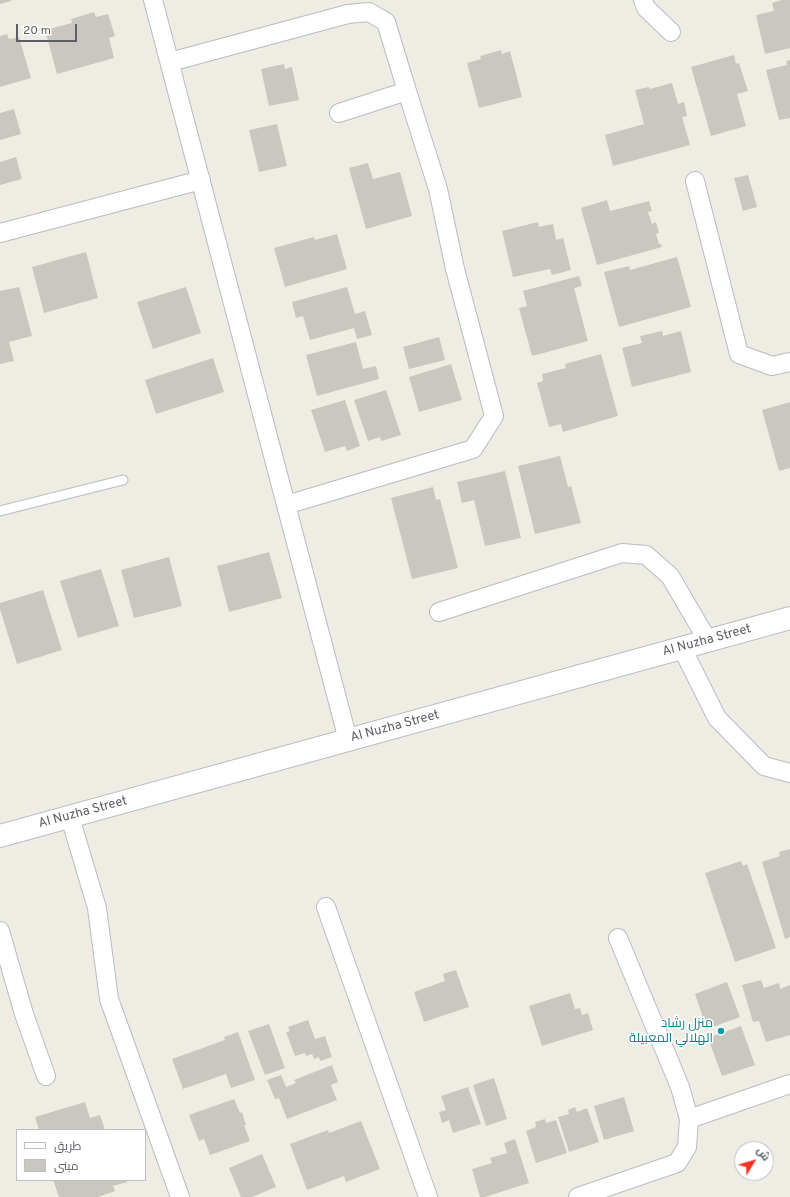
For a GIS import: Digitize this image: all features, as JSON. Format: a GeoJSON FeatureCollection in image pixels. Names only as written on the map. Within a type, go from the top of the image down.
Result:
{"type":"FeatureCollection","features":[{"type":"Feature","properties":{"kind":"main road","name":"Al Nuzha Street"},"geometry":{"type":"LineString","coordinates":[[0,836],[790,618]]}},
{"type":"Feature","properties":{"kind":"street"},"geometry":{"type":"LineString","coordinates":[[153,0],[348,740]]}},
{"type":"Feature","properties":{"kind":"street"},"geometry":{"type":"LineString","coordinates":[[643,0],[646,8],[671,32]]}},
{"type":"Feature","properties":{"kind":"street"},"geometry":{"type":"LineString","coordinates":[[170,62],[348,14],[369,12],[386,22],[438,189],[454,269],[494,416],[473,450],[286,505]]}},
{"type":"Feature","properties":{"kind":"street"},"geometry":{"type":"LineString","coordinates":[[339,113],[407,91]]}},
{"type":"Feature","properties":{"kind":"street"},"geometry":{"type":"LineString","coordinates":[[0,233],[201,180]]}},
{"type":"Feature","properties":{"kind":"street"},"geometry":{"type":"LineString","coordinates":[[695,181],[739,354],[772,366],[790,362]]}},
{"type":"Feature","properties":{"kind":"street"},"geometry":{"type":"LineString","coordinates":[[439,612],[622,553],[646,555],[670,576],[708,641]]}},
{"type":"Feature","properties":{"kind":"street"},"geometry":{"type":"LineString","coordinates":[[682,648],[717,718],[764,766],[790,773]]}},
{"type":"Feature","properties":{"kind":"street"},"geometry":{"type":"LineString","coordinates":[[70,817],[97,908],[109,999],[180,1197]]}},
{"type":"Feature","properties":{"kind":"street"},"geometry":{"type":"LineString","coordinates":[[326,907],[428,1197]]}},
{"type":"Feature","properties":{"kind":"street"},"geometry":{"type":"LineString","coordinates":[[0,931],[24,1014],[46,1076]]}},
{"type":"Feature","properties":{"kind":"street"},"geometry":{"type":"LineString","coordinates":[[578,1197],[677,1162],[687,1147],[689,1119],[680,1087],[618,938]]}},
{"type":"Feature","properties":{"kind":"street"},"geometry":{"type":"LineString","coordinates":[[689,1119],[790,1084]]}},
{"type":"Feature","properties":{"kind":"lane"},"geometry":{"type":"LineString","coordinates":[[0,511],[123,480]]}},
{"type":"Feature","properties":{"kind":"building"},"geometry":{"type":"Polygon","coordinates":[[[0,0],[11,0],[11,1],[0,4],[0,0]]]}},
{"type":"Feature","properties":{"kind":"building"},"geometry":{"type":"Polygon","coordinates":[[[782,0],[790,0],[790,48],[765,54],[756,15],[774,11],[772,3],[782,0]]]}},
{"type":"Feature","properties":{"kind":"building"},"geometry":{"type":"Polygon","coordinates":[[[94,12],[96,17],[108,14],[115,36],[109,38],[114,58],[57,74],[45,30],[72,23],[71,19],[94,12]]]}},
{"type":"Feature","properties":{"kind":"building"},"geometry":{"type":"Polygon","coordinates":[[[7,34],[9,39],[19,37],[31,78],[0,87],[0,36],[7,34]]]}},
{"type":"Feature","properties":{"kind":"building"},"geometry":{"type":"Polygon","coordinates":[[[501,50],[502,54],[510,51],[522,97],[479,108],[467,63],[481,59],[480,56],[501,50]]]}},
{"type":"Feature","properties":{"kind":"building"},"geometry":{"type":"Polygon","coordinates":[[[734,55],[736,64],[739,63],[748,91],[737,94],[746,126],[711,136],[691,67],[734,55]]]}},
{"type":"Feature","properties":{"kind":"building"},"geometry":{"type":"Polygon","coordinates":[[[790,60],[790,118],[779,120],[766,70],[787,65],[786,61],[790,60]]]}},
{"type":"Feature","properties":{"kind":"building"},"geometry":{"type":"Polygon","coordinates":[[[284,64],[285,69],[292,67],[299,100],[269,106],[261,69],[284,64]]]}},
{"type":"Feature","properties":{"kind":"building"},"geometry":{"type":"Polygon","coordinates":[[[672,83],[678,104],[684,102],[687,116],[682,117],[690,145],[613,166],[605,135],[644,124],[635,90],[649,87],[650,89],[672,83]]]}},
{"type":"Feature","properties":{"kind":"building"},"geometry":{"type":"Polygon","coordinates":[[[14,109],[21,134],[0,140],[0,113],[14,109]]]}},
{"type":"Feature","properties":{"kind":"building"},"geometry":{"type":"Polygon","coordinates":[[[277,124],[287,166],[259,172],[249,130],[277,124]]]}},
{"type":"Feature","properties":{"kind":"building"},"geometry":{"type":"Polygon","coordinates":[[[16,157],[22,179],[0,185],[0,162],[16,157]]]}},
{"type":"Feature","properties":{"kind":"building"},"geometry":{"type":"Polygon","coordinates":[[[368,163],[373,179],[400,172],[412,216],[366,229],[349,168],[368,163]]]}},
{"type":"Feature","properties":{"kind":"building"},"geometry":{"type":"Polygon","coordinates":[[[748,175],[757,207],[743,211],[734,178],[748,175]]]}},
{"type":"Feature","properties":{"kind":"building"},"geometry":{"type":"Polygon","coordinates":[[[607,200],[610,211],[649,201],[652,211],[648,212],[652,224],[656,222],[659,233],[656,234],[659,244],[661,244],[662,247],[597,265],[581,208],[607,200]]]}},
{"type":"Feature","properties":{"kind":"building"},"geometry":{"type":"Polygon","coordinates":[[[538,222],[539,227],[553,224],[556,240],[563,238],[571,270],[552,275],[550,269],[513,277],[502,231],[538,222]]]}},
{"type":"Feature","properties":{"kind":"building"},"geometry":{"type":"Polygon","coordinates":[[[337,234],[347,269],[285,287],[274,248],[314,237],[315,240],[337,234]]]}},
{"type":"Feature","properties":{"kind":"building"},"geometry":{"type":"Polygon","coordinates":[[[86,252],[98,298],[44,313],[32,267],[86,252]]]}},
{"type":"Feature","properties":{"kind":"building"},"geometry":{"type":"Polygon","coordinates":[[[677,257],[691,307],[619,327],[604,272],[629,266],[630,270],[677,257]]]}},
{"type":"Feature","properties":{"kind":"building"},"geometry":{"type":"Polygon","coordinates":[[[579,276],[582,286],[574,288],[588,341],[532,356],[519,308],[527,306],[523,291],[579,276]]]}},
{"type":"Feature","properties":{"kind":"building"},"geometry":{"type":"Polygon","coordinates":[[[19,287],[32,336],[9,342],[14,361],[0,364],[0,291],[19,287]]]}},
{"type":"Feature","properties":{"kind":"building"},"geometry":{"type":"Polygon","coordinates":[[[186,287],[201,333],[153,349],[137,302],[186,287]]]}},
{"type":"Feature","properties":{"kind":"building"},"geometry":{"type":"Polygon","coordinates":[[[347,287],[355,314],[365,311],[372,335],[357,339],[354,328],[310,340],[303,316],[296,318],[292,302],[347,287]]]}},
{"type":"Feature","properties":{"kind":"building"},"geometry":{"type":"Polygon","coordinates":[[[662,331],[663,336],[681,331],[691,372],[632,387],[622,348],[642,343],[640,336],[662,331]]]}},
{"type":"Feature","properties":{"kind":"building"},"geometry":{"type":"Polygon","coordinates":[[[439,337],[445,360],[409,369],[403,347],[439,337]]]}},
{"type":"Feature","properties":{"kind":"building"},"geometry":{"type":"Polygon","coordinates":[[[356,342],[363,369],[376,366],[379,379],[317,396],[306,355],[356,342]]]}},
{"type":"Feature","properties":{"kind":"building"},"geometry":{"type":"Polygon","coordinates":[[[601,354],[618,416],[563,432],[561,424],[549,427],[537,383],[543,381],[542,374],[566,368],[565,364],[601,354]]]}},
{"type":"Feature","properties":{"kind":"building"},"geometry":{"type":"Polygon","coordinates":[[[213,358],[224,392],[156,414],[145,380],[213,358]]]}},
{"type":"Feature","properties":{"kind":"building"},"geometry":{"type":"Polygon","coordinates":[[[451,364],[462,400],[419,412],[409,377],[451,364]]]}},
{"type":"Feature","properties":{"kind":"building"},"geometry":{"type":"Polygon","coordinates":[[[386,390],[401,435],[381,441],[380,437],[368,441],[354,400],[386,390]]]}},
{"type":"Feature","properties":{"kind":"building"},"geometry":{"type":"Polygon","coordinates":[[[345,400],[360,446],[347,451],[345,446],[325,452],[311,410],[345,400]]]}},
{"type":"Feature","properties":{"kind":"building"},"geometry":{"type":"Polygon","coordinates":[[[790,402],[790,468],[779,471],[762,410],[790,402]]]}},
{"type":"Feature","properties":{"kind":"building"},"geometry":{"type":"Polygon","coordinates":[[[560,456],[568,487],[571,486],[581,523],[535,534],[518,466],[560,456]]]}},
{"type":"Feature","properties":{"kind":"building"},"geometry":{"type":"Polygon","coordinates":[[[505,471],[521,538],[485,546],[474,500],[462,503],[457,482],[505,471]]]}},
{"type":"Feature","properties":{"kind":"building"},"geometry":{"type":"Polygon","coordinates":[[[433,487],[436,500],[440,499],[458,568],[412,579],[391,498],[433,487]]]}},
{"type":"Feature","properties":{"kind":"building"},"geometry":{"type":"Polygon","coordinates":[[[269,552],[282,598],[229,612],[217,566],[269,552]]]}},
{"type":"Feature","properties":{"kind":"building"},"geometry":{"type":"Polygon","coordinates":[[[169,557],[182,606],[134,618],[121,570],[169,557]]]}},
{"type":"Feature","properties":{"kind":"building"},"geometry":{"type":"Polygon","coordinates":[[[101,569],[119,626],[78,638],[60,581],[101,569]]]}},
{"type":"Feature","properties":{"kind":"building"},"geometry":{"type":"Polygon","coordinates":[[[43,590],[62,650],[17,664],[0,609],[0,603],[43,590]]]}},
{"type":"Feature","properties":{"kind":"building"},"geometry":{"type":"Polygon","coordinates":[[[790,849],[790,937],[785,939],[762,862],[780,856],[779,852],[790,849]]]}},
{"type":"Feature","properties":{"kind":"building"},"geometry":{"type":"Polygon","coordinates":[[[741,861],[743,866],[747,864],[776,948],[735,962],[705,873],[741,861]]]}},
{"type":"Feature","properties":{"kind":"building"},"geometry":{"type":"Polygon","coordinates":[[[456,970],[469,1007],[424,1022],[414,992],[445,981],[443,974],[456,970]]]}},
{"type":"Feature","properties":{"kind":"building"},"geometry":{"type":"Polygon","coordinates":[[[761,980],[764,988],[779,983],[780,989],[790,985],[790,1035],[766,1042],[759,1021],[753,1022],[742,985],[761,980]]]}},
{"type":"Feature","properties":{"kind":"building"},"geometry":{"type":"Polygon","coordinates":[[[727,982],[740,1017],[707,1029],[695,994],[727,982]]]}},
{"type":"Feature","properties":{"kind":"building"},"geometry":{"type":"Polygon","coordinates":[[[570,993],[575,1009],[580,1008],[582,1015],[588,1013],[593,1030],[542,1046],[529,1006],[570,993]]]}},
{"type":"Feature","properties":{"kind":"building"},"geometry":{"type":"Polygon","coordinates":[[[308,1020],[315,1039],[325,1036],[332,1057],[320,1061],[319,1057],[314,1059],[312,1054],[306,1056],[305,1053],[295,1056],[286,1032],[290,1031],[288,1027],[308,1020]]]}},
{"type":"Feature","properties":{"kind":"building"},"geometry":{"type":"Polygon","coordinates":[[[269,1024],[285,1068],[265,1075],[248,1031],[269,1024]]]}},
{"type":"Feature","properties":{"kind":"building"},"geometry":{"type":"Polygon","coordinates":[[[741,1026],[755,1065],[722,1076],[708,1038],[741,1026]]]}},
{"type":"Feature","properties":{"kind":"building"},"geometry":{"type":"Polygon","coordinates":[[[238,1032],[255,1080],[231,1088],[226,1074],[183,1089],[172,1059],[225,1040],[224,1037],[238,1032]]]}},
{"type":"Feature","properties":{"kind":"building"},"geometry":{"type":"Polygon","coordinates":[[[332,1065],[338,1082],[331,1085],[337,1100],[287,1119],[279,1098],[275,1099],[267,1080],[281,1075],[286,1087],[296,1083],[294,1080],[332,1065]]]}},
{"type":"Feature","properties":{"kind":"building"},"geometry":{"type":"Polygon","coordinates":[[[494,1078],[507,1119],[486,1126],[473,1085],[494,1078]]]}},
{"type":"Feature","properties":{"kind":"building"},"geometry":{"type":"Polygon","coordinates":[[[468,1087],[481,1124],[453,1133],[449,1120],[442,1123],[439,1112],[446,1110],[441,1096],[468,1087]]]}},
{"type":"Feature","properties":{"kind":"building"},"geometry":{"type":"Polygon","coordinates":[[[624,1097],[634,1131],[604,1140],[594,1106],[624,1097]]]}},
{"type":"Feature","properties":{"kind":"building"},"geometry":{"type":"Polygon","coordinates":[[[234,1099],[240,1113],[242,1112],[246,1125],[244,1125],[250,1141],[210,1155],[204,1139],[199,1141],[189,1115],[234,1099]]]}},
{"type":"Feature","properties":{"kind":"building"},"geometry":{"type":"Polygon","coordinates":[[[85,1102],[90,1118],[100,1115],[105,1129],[39,1129],[35,1117],[85,1102]]]}},
{"type":"Feature","properties":{"kind":"building"},"geometry":{"type":"Polygon","coordinates":[[[575,1107],[577,1112],[587,1108],[599,1142],[569,1152],[558,1117],[569,1114],[568,1110],[575,1107]]]}},
{"type":"Feature","properties":{"kind":"building"},"geometry":{"type":"Polygon","coordinates":[[[545,1119],[546,1123],[556,1120],[567,1153],[536,1163],[526,1131],[536,1127],[535,1122],[545,1119]]]}},
{"type":"Feature","properties":{"kind":"building"},"geometry":{"type":"Polygon","coordinates":[[[361,1121],[380,1169],[346,1182],[344,1176],[307,1190],[290,1144],[328,1130],[329,1133],[361,1121]]]}},
{"type":"Feature","properties":{"kind":"building"},"geometry":{"type":"Polygon","coordinates":[[[515,1139],[529,1183],[485,1197],[480,1197],[472,1169],[492,1163],[490,1158],[507,1153],[504,1143],[515,1139]]]}},
{"type":"Feature","properties":{"kind":"building"},"geometry":{"type":"Polygon","coordinates":[[[262,1154],[276,1187],[252,1197],[241,1197],[229,1168],[262,1154]]]}},
{"type":"Feature","properties":{"kind":"building"},"geometry":{"type":"Polygon","coordinates":[[[53,1181],[127,1181],[113,1186],[115,1191],[98,1197],[59,1197],[53,1181]]]}},
{"type":"Feature","properties":{"kind":"place","name":"منزل رشاد الهلالي المعبيلة"},"geometry":{"type":"Point","coordinates":[721,1031]}}]}
